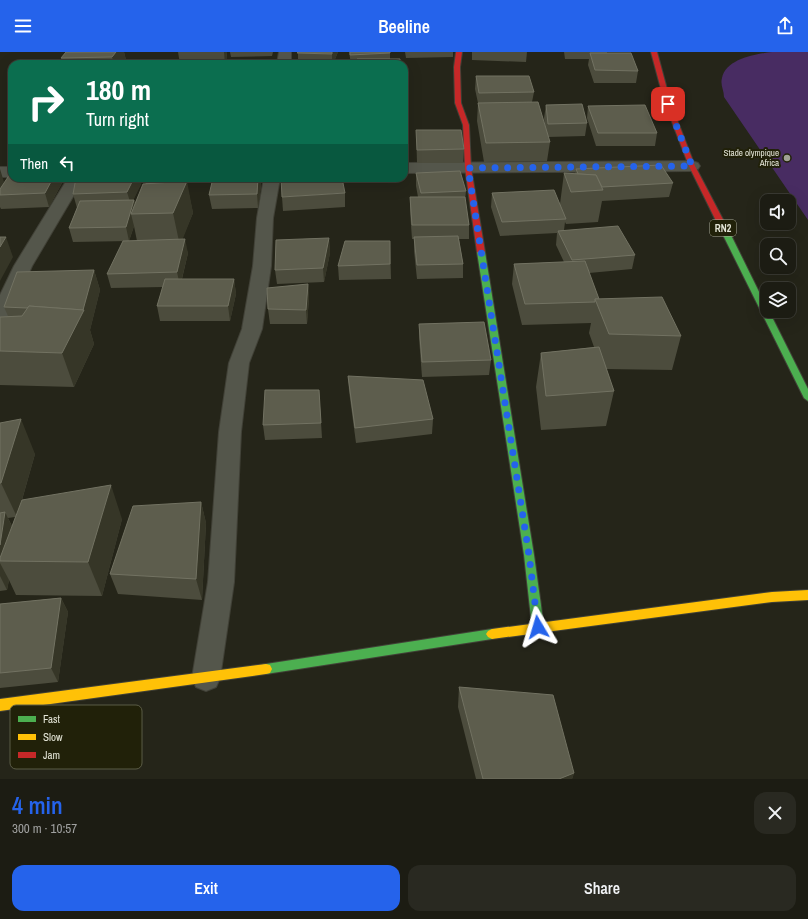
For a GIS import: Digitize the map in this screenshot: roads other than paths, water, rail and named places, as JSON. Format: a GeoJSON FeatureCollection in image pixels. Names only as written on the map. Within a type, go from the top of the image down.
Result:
{"type":"FeatureCollection","features":[{"type":"Feature","properties":{"kind":"street"},"geometry":{"type":"LineString","coordinates":[[459,52],[457,67],[458,103],[466,125],[468,168],[529,555],[538,627]]}},
{"type":"Feature","properties":{"kind":"street","name":"RN2"},"geometry":{"type":"LineString","coordinates":[[654,52],[668,104],[692,166],[808,398]]}},
{"type":"Feature","properties":{"kind":"street"},"geometry":{"type":"LineString","coordinates":[[408,168],[692,166]]}},
{"type":"Feature","properties":{"kind":"street"},"geometry":{"type":"LineString","coordinates":[[0,316],[23,266],[74,182]]}},
{"type":"Feature","properties":{"kind":"street"},"geometry":{"type":"LineString","coordinates":[[206,678],[221,582],[230,432],[239,363],[252,329],[262,266],[265,218],[271,182]]}},
{"type":"Feature","properties":{"kind":"street"},"geometry":{"type":"LineString","coordinates":[[0,705],[206,678],[538,627],[772,597],[808,595]]}},
{"type":"Feature","properties":{"kind":"place","name":"Stade olympique Africa"},"geometry":{"type":"Point","coordinates":[787,158]}}]}
